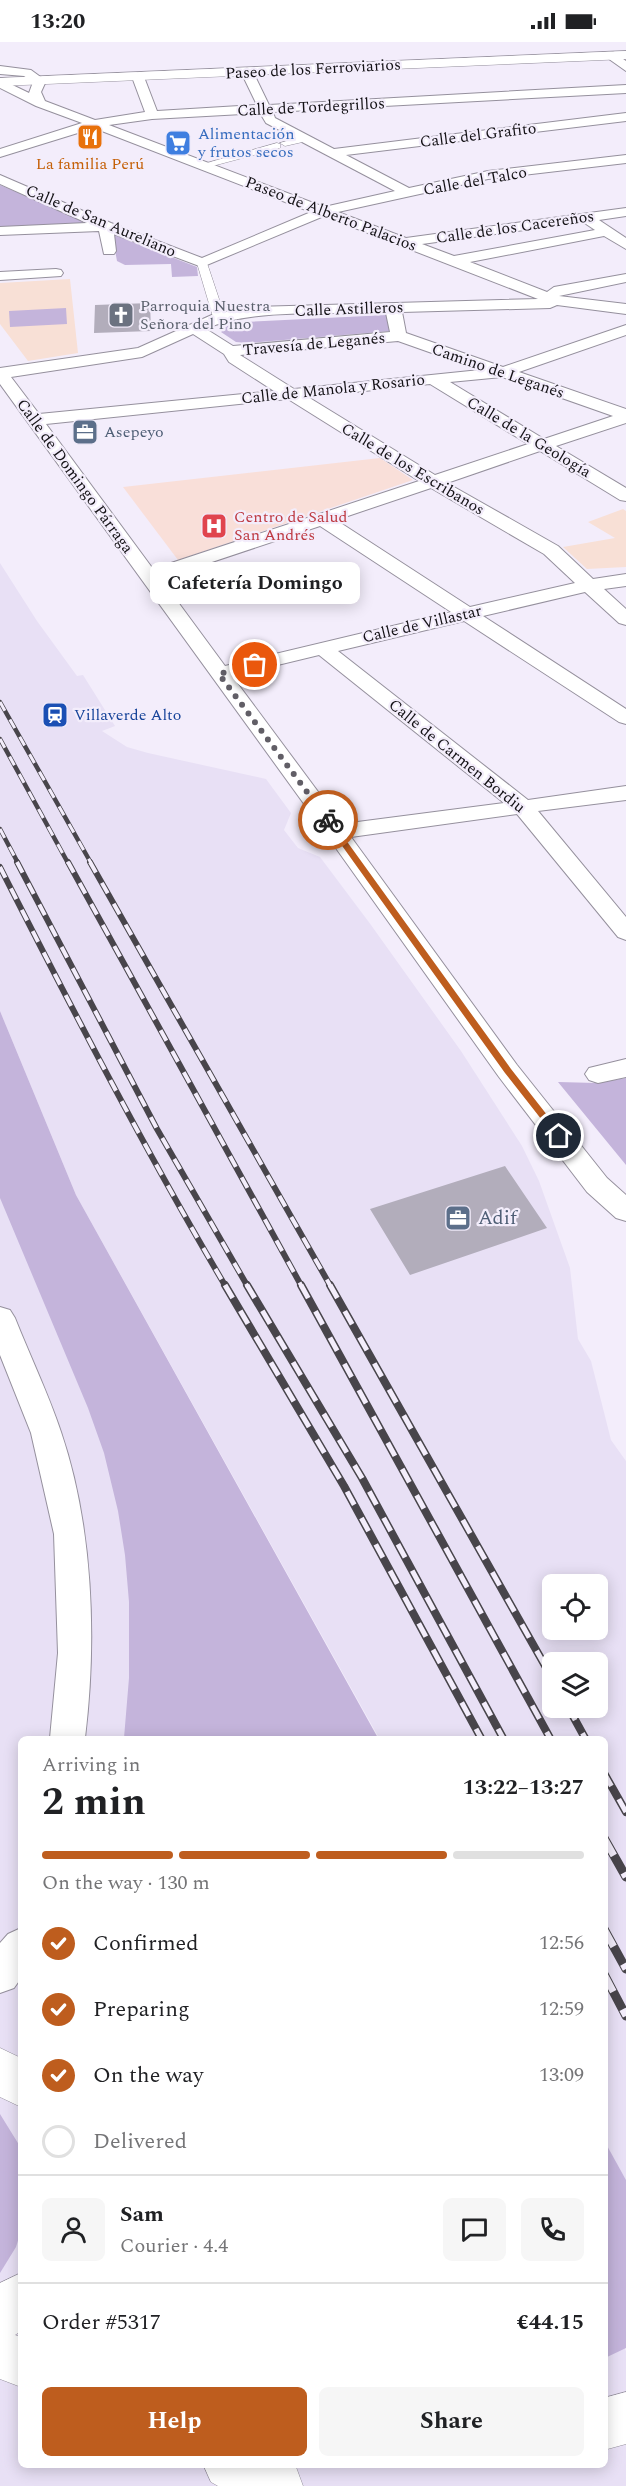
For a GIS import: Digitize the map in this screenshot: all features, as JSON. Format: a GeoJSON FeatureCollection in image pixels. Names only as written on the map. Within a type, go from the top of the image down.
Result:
{"type":"FeatureCollection","features":[{"type":"Feature","properties":{"kind":"main road","name":"Paseo de los Ferroviarios"},"geometry":{"type":"LineString","coordinates":[[0,83],[620,56]]}},
{"type":"Feature","properties":{"kind":"main road"},"geometry":{"type":"LineString","coordinates":[[0,2071],[18,2082]]}},
{"type":"Feature","properties":{"kind":"main road"},"geometry":{"type":"LineString","coordinates":[[0,2316],[18,2301]]}},
{"type":"Feature","properties":{"kind":"main road"},"geometry":{"type":"LineString","coordinates":[[0,2354],[18,2361]]}},
{"type":"Feature","properties":{"kind":"main road"},"geometry":{"type":"LineString","coordinates":[[238,2468],[277,2486]]}},
{"type":"Feature","properties":{"kind":"street"},"geometry":{"type":"LineString","coordinates":[[620,56],[626,67]]}},
{"type":"Feature","properties":{"kind":"street"},"geometry":{"type":"LineString","coordinates":[[4,71],[27,73],[40,81],[35,92],[40,103]]}},
{"type":"Feature","properties":{"kind":"street"},"geometry":{"type":"LineString","coordinates":[[247,72],[270,120],[408,193]]}},
{"type":"Feature","properties":{"kind":"street"},"geometry":{"type":"LineString","coordinates":[[138,77],[152,115]]}},
{"type":"Feature","properties":{"kind":"street","name":"Paseo de Alberto Palacios"},"geometry":{"type":"LineString","coordinates":[[0,83],[40,103],[542,295],[564,302],[626,309]]}},
{"type":"Feature","properties":{"kind":"street","name":"Calle de Tordegrillos"},"geometry":{"type":"LineString","coordinates":[[0,153],[96,123],[152,115],[626,89]]}},
{"type":"Feature","properties":{"kind":"street","name":"Calle del Grafito"},"geometry":{"type":"LineString","coordinates":[[330,153],[626,117]]}},
{"type":"Feature","properties":{"kind":"street"},"geometry":{"type":"LineString","coordinates":[[205,165],[304,139]]}},
{"type":"Feature","properties":{"kind":"street","name":"Calle del Talco"},"geometry":{"type":"LineString","coordinates":[[202,263],[325,211],[488,175],[626,159]]}},
{"type":"Feature","properties":{"kind":"street","name":"Calle de San Aureliano"},"geometry":{"type":"LineString","coordinates":[[0,179],[106,226],[202,263]]}},
{"type":"Feature","properties":{"kind":"street","name":"Calle de los Cacereños"},"geometry":{"type":"LineString","coordinates":[[405,242],[626,212]]}},
{"type":"Feature","properties":{"kind":"street"},"geometry":{"type":"LineString","coordinates":[[586,217],[626,245]]}},
{"type":"Feature","properties":{"kind":"street"},"geometry":{"type":"LineString","coordinates":[[0,231],[106,226],[109,251]]}},
{"type":"Feature","properties":{"kind":"street"},"geometry":{"type":"LineString","coordinates":[[453,261],[608,232]]}},
{"type":"Feature","properties":{"kind":"street"},"geometry":{"type":"LineString","coordinates":[[202,263],[219,317]]}},
{"type":"Feature","properties":{"kind":"street"},"geometry":{"type":"LineString","coordinates":[[0,276],[56,273]]}},
{"type":"Feature","properties":{"kind":"street"},"geometry":{"type":"LineString","coordinates":[[542,295],[626,278]]}},
{"type":"Feature","properties":{"kind":"street","name":"Calle Astilleros"},"geometry":{"type":"LineString","coordinates":[[0,373],[142,352],[219,317],[253,312],[564,302]]}},
{"type":"Feature","properties":{"kind":"street"},"geometry":{"type":"LineString","coordinates":[[393,307],[399,336]]}},
{"type":"Feature","properties":{"kind":"street","name":"Calle de los Escribanos"},"geometry":{"type":"LineString","coordinates":[[194,328],[230,351],[235,360],[287,393],[433,482],[551,550],[626,619]]}},
{"type":"Feature","properties":{"kind":"street","name":"Calle de Manola y Rosario"},"geometry":{"type":"LineString","coordinates":[[34,420],[504,372],[626,330]]}},
{"type":"Feature","properties":{"kind":"street","name":"Travesía de Leganés"},"geometry":{"type":"LineString","coordinates":[[230,351],[399,336]]}},
{"type":"Feature","properties":{"kind":"street","name":"Camino de Leganés"},"geometry":{"type":"LineString","coordinates":[[399,336],[626,416]]}},
{"type":"Feature","properties":{"kind":"street","name":"Calle de Domingo Párraga"},"geometry":{"type":"LineString","coordinates":[[0,373],[508,1071],[597,1185],[626,1211]]}},
{"type":"Feature","properties":{"kind":"street","name":"Calle de la Geología"},"geometry":{"type":"LineString","coordinates":[[433,379],[626,496]]}},
{"type":"Feature","properties":{"kind":"street"},"geometry":{"type":"LineString","coordinates":[[149,577],[626,416]]}},
{"type":"Feature","properties":{"kind":"street"},"geometry":{"type":"LineString","coordinates":[[322,519],[626,718]]}},
{"type":"Feature","properties":{"kind":"street","name":"Calle de Villastar"},"geometry":{"type":"LineString","coordinates":[[219,674],[589,585],[626,580]]}},
{"type":"Feature","properties":{"kind":"street","name":"Calle de Carmen Bordiu"},"geometry":{"type":"LineString","coordinates":[[322,648],[522,806],[626,932]]}},
{"type":"Feature","properties":{"kind":"street"},"geometry":{"type":"LineString","coordinates":[[336,832],[626,793]]}},
{"type":"Feature","properties":{"kind":"street"},"geometry":{"type":"LineString","coordinates":[[598,1074],[626,1068]]}},
{"type":"Feature","properties":{"kind":"street"},"geometry":{"type":"LineString","coordinates":[[0,1318],[46,1433],[70,1534],[75,1653],[68,1736]]}},
{"type":"Feature","properties":{"kind":"street"},"geometry":{"type":"LineString","coordinates":[[0,1974],[18,1951]]}},
{"type":"Feature","properties":{"kind":"shaded area"},"geometry":{"type":"Polygon","coordinates":[[[0,185],[92,224],[0,229],[0,185]]]}},
{"type":"Feature","properties":{"kind":"shaded area"},"geometry":{"type":"Polygon","coordinates":[[[112,234],[197,267],[198,276],[172,277],[171,264],[125,265],[117,261],[112,234]]]}},
{"type":"Feature","properties":{"kind":"shaded area"},"geometry":{"type":"Polygon","coordinates":[[[70,279],[78,353],[28,361],[0,324],[0,283],[70,279]]]}},
{"type":"Feature","properties":{"kind":"shaded area"},"geometry":{"type":"Polygon","coordinates":[[[66,308],[67,324],[10,327],[9,311],[66,308]]]}},
{"type":"Feature","properties":{"kind":"shaded area"},"geometry":{"type":"Polygon","coordinates":[[[387,315],[391,331],[248,343],[236,342],[221,332],[228,325],[245,322],[387,315]]]}},
{"type":"Feature","properties":{"kind":"shaded area","name":"Centro de Salud San Andrés"},"geometry":{"type":"Polygon","coordinates":[[[380,458],[413,480],[178,560],[123,487],[380,458]]]}},
{"type":"Feature","properties":{"kind":"shaded area"},"geometry":{"type":"Polygon","coordinates":[[[623,509],[626,511],[626,567],[587,569],[563,547],[615,538],[588,522],[623,509]]]}},
{"type":"Feature","properties":{"kind":"shaded area"},"geometry":{"type":"Polygon","coordinates":[[[0,563],[37,621],[77,676],[83,675],[115,726],[102,731],[127,747],[266,779],[291,813],[284,830],[298,848],[320,857],[371,925],[461,1051],[522,1146],[539,1181],[570,1268],[578,1339],[591,1361],[611,1440],[626,1461],[626,2180],[608,2148],[608,1736],[378,1736],[76,1195],[0,1011],[0,563]]]}},
{"type":"Feature","properties":{"kind":"shaded area"},"geometry":{"type":"Polygon","coordinates":[[[0,1011],[76,1195],[377,1736],[124,1736],[129,1678],[129,1602],[118,1511],[104,1453],[88,1408],[0,1198],[0,1011]]]}},
{"type":"Feature","properties":{"kind":"shaded area"},"geometry":{"type":"Polygon","coordinates":[[[626,1078],[626,1165],[558,1082],[596,1083],[626,1078]]]}},
{"type":"Feature","properties":{"kind":"shaded area"},"geometry":{"type":"Polygon","coordinates":[[[0,1127],[297,1736],[18,1736],[18,2468],[608,2468],[608,2317],[626,2351],[626,2486],[0,2486],[0,1127]]]}},
{"type":"Feature","properties":{"kind":"shaded area"},"geometry":{"type":"Polygon","coordinates":[[[0,2114],[18,2143],[18,2241],[0,2273],[0,2114]]]}},
{"type":"Feature","properties":{"kind":"shaded area"},"geometry":{"type":"Polygon","coordinates":[[[608,2147],[626,2180],[626,2348],[608,2357],[608,2147]]]}},
{"type":"Feature","properties":{"kind":"building","name":"Parroquia Nuestra Señora del Pino"},"geometry":{"type":"Polygon","coordinates":[[[150,303],[151,331],[94,333],[95,305],[150,303]]]}},
{"type":"Feature","properties":{"kind":"building","name":"Adif"},"geometry":{"type":"Polygon","coordinates":[[[505,1166],[547,1228],[410,1275],[370,1209],[505,1166]]]}},
{"type":"Feature","properties":{"kind":"railway"},"geometry":{"type":"LineString","coordinates":[[0,702],[91,863]]}},
{"type":"Feature","properties":{"kind":"railway"},"geometry":{"type":"LineString","coordinates":[[0,739],[68,863]]}},
{"type":"Feature","properties":{"kind":"railway"},"geometry":{"type":"LineString","coordinates":[[0,829],[18,863]]}},
{"type":"Feature","properties":{"kind":"railway"},"geometry":{"type":"LineString","coordinates":[[17,862],[157,1129],[248,1287]]}},
{"type":"Feature","properties":{"kind":"railway"},"geometry":{"type":"LineString","coordinates":[[68,862],[302,1287]]}},
{"type":"Feature","properties":{"kind":"railway"},"geometry":{"type":"LineString","coordinates":[[90,862],[331,1287]]}},
{"type":"Feature","properties":{"kind":"railway"},"geometry":{"type":"LineString","coordinates":[[0,867],[110,1079],[226,1287]]}},
{"type":"Feature","properties":{"kind":"railway"},"geometry":{"type":"LineString","coordinates":[[225,1285],[344,1486],[480,1736]]}},
{"type":"Feature","properties":{"kind":"railway"},"geometry":{"type":"LineString","coordinates":[[247,1285],[362,1478],[502,1736]]}},
{"type":"Feature","properties":{"kind":"railway"},"geometry":{"type":"LineString","coordinates":[[301,1285],[549,1736]]}},
{"type":"Feature","properties":{"kind":"railway"},"geometry":{"type":"LineString","coordinates":[[330,1285],[542,1660]]}},
{"type":"Feature","properties":{"kind":"railway"},"geometry":{"type":"LineString","coordinates":[[574,1718],[584,1736]]}},
{"type":"Feature","properties":{"kind":"railway"},"geometry":{"type":"LineString","coordinates":[[608,1780],[626,1812]]}},
{"type":"Feature","properties":{"kind":"railway"},"geometry":{"type":"LineString","coordinates":[[608,1845],[626,1877]]}},
{"type":"Feature","properties":{"kind":"railway"},"geometry":{"type":"LineString","coordinates":[[608,1936],[626,1969]]}},
{"type":"Feature","properties":{"kind":"railway"},"geometry":{"type":"LineString","coordinates":[[608,1982],[626,2016]]}},
{"type":"Feature","properties":{"kind":"way so far"},"geometry":{"type":"LineString","coordinates":[[255,665],[219,674],[328,820]]}},
{"type":"Feature","properties":{"kind":"place","name":"La familia Perú"},"geometry":{"type":"Point","coordinates":[90,137]}},
{"type":"Feature","properties":{"kind":"place","name":"Alimentación y frutos secos"},"geometry":{"type":"Point","coordinates":[178,143]}},
{"type":"Feature","properties":{"kind":"place","name":"Parroquia Nuestra Señora del Pino"},"geometry":{"type":"Point","coordinates":[121,315]}},
{"type":"Feature","properties":{"kind":"place","name":"Asepeyo"},"geometry":{"type":"Point","coordinates":[85,432]}},
{"type":"Feature","properties":{"kind":"place","name":"Centro de Salud San Andrés"},"geometry":{"type":"Point","coordinates":[214,526]}},
{"type":"Feature","properties":{"kind":"place","name":"Cafetería Domingo"},"geometry":{"type":"Point","coordinates":[255,665]}},
{"type":"Feature","properties":{"kind":"place","name":"Villaverde Alto"},"geometry":{"type":"Point","coordinates":[55,715]}},
{"type":"Feature","properties":{"kind":"place","name":"Adif"},"geometry":{"type":"Point","coordinates":[458,1218]}},
{"type":"Feature","properties":{"kind":"route"},"geometry":{"type":"LineString","coordinates":[[328,820],[508,1071],[559,1136]]}}]}
